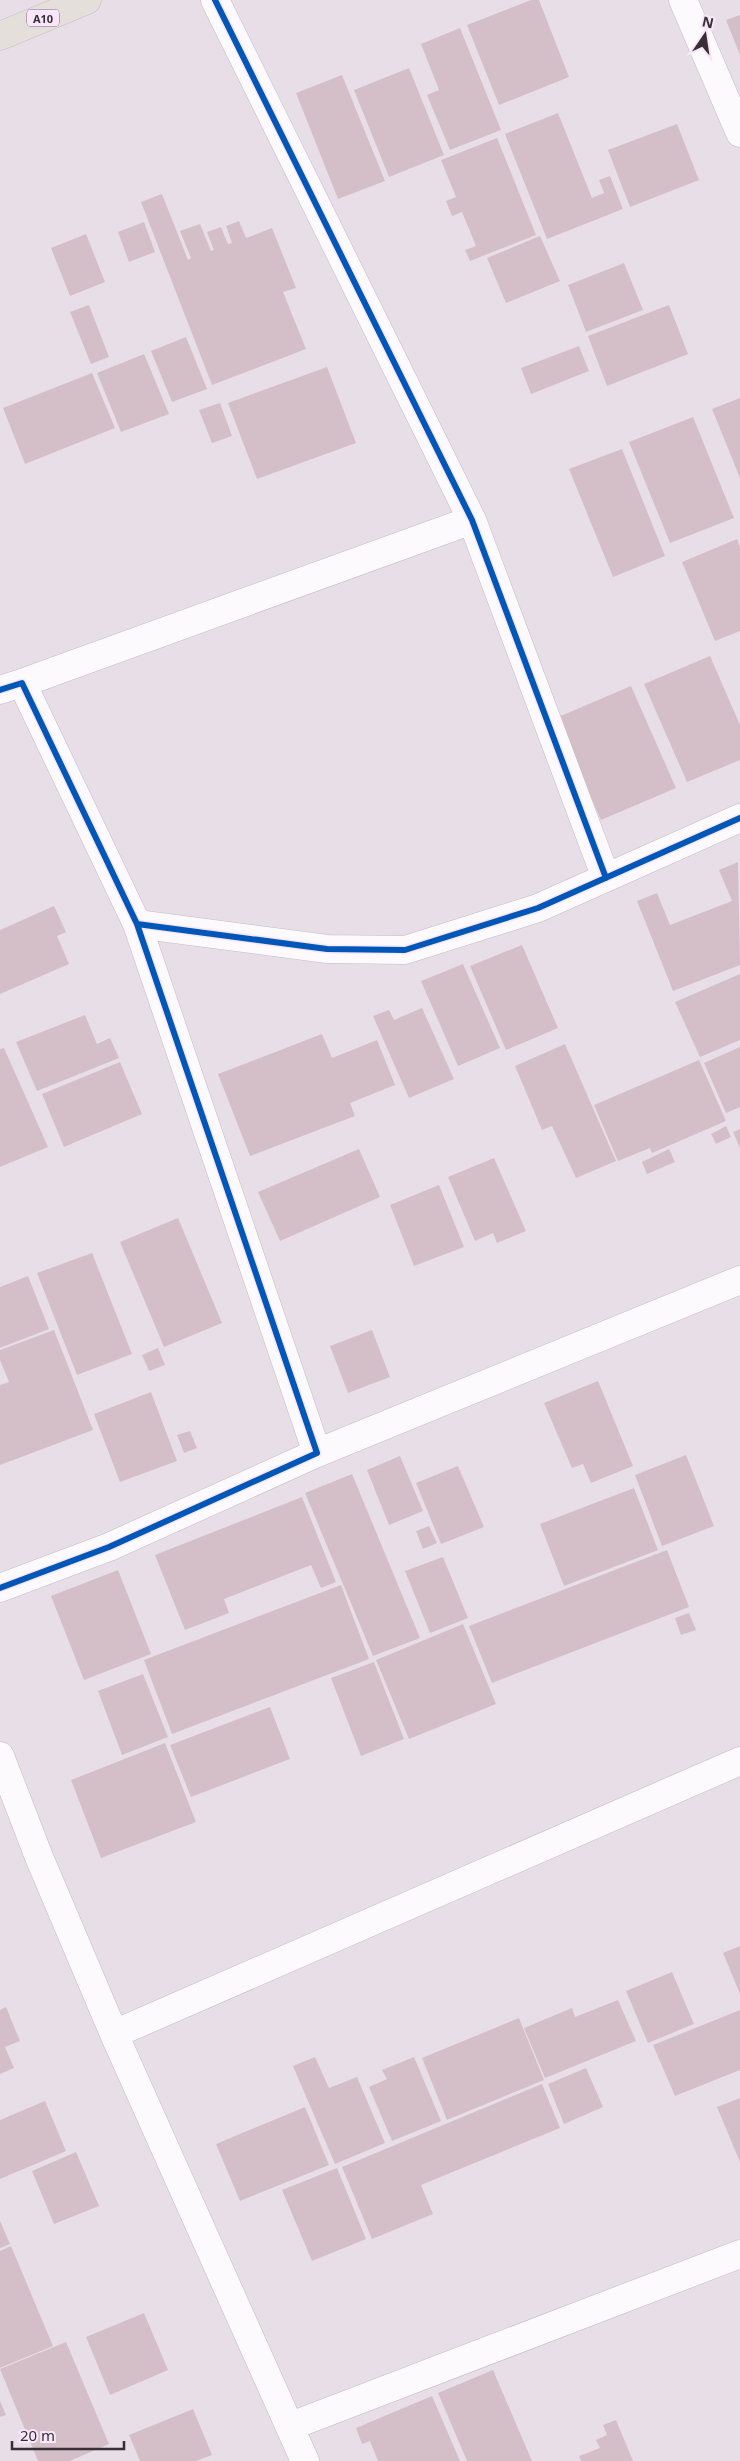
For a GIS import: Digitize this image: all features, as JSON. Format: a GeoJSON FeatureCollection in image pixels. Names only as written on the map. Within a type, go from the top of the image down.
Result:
{"type":"FeatureCollection","features":[{"type":"Feature","properties":{"kind":"main road","name":"A10"},"geometry":{"type":"LineString","coordinates":[[0,36],[87,0]]}},
{"type":"Feature","properties":{"kind":"street"},"geometry":{"type":"LineString","coordinates":[[215,0],[472,520],[606,878]]}},
{"type":"Feature","properties":{"kind":"street"},"geometry":{"type":"LineString","coordinates":[[682,0],[740,133]]}},
{"type":"Feature","properties":{"kind":"street"},"geometry":{"type":"LineString","coordinates":[[316,1453],[137,924],[11,686],[472,520]]}},
{"type":"Feature","properties":{"kind":"street"},"geometry":{"type":"LineString","coordinates":[[137,924],[327,949],[405,950],[538,908],[740,818]]}},
{"type":"Feature","properties":{"kind":"street"},"geometry":{"type":"LineString","coordinates":[[0,1588],[109,1547],[316,1453],[740,1280]]}},
{"type":"Feature","properties":{"kind":"street"},"geometry":{"type":"LineString","coordinates":[[0,1756],[39,1857],[114,2034],[291,2426],[305,2461]]}},
{"type":"Feature","properties":{"kind":"street"},"geometry":{"type":"LineString","coordinates":[[114,2034],[740,1761]]}},
{"type":"Feature","properties":{"kind":"street"},"geometry":{"type":"LineString","coordinates":[[291,2426],[740,2254]]}},
{"type":"Feature","properties":{"kind":"building"},"geometry":{"type":"Polygon","coordinates":[[[531,0],[539,0],[569,77],[499,105],[467,25],[531,0]]]}},
{"type":"Feature","properties":{"kind":"building"},"geometry":{"type":"Polygon","coordinates":[[[740,15],[740,55],[726,20],[740,15]]]}},
{"type":"Feature","properties":{"kind":"building"},"geometry":{"type":"Polygon","coordinates":[[[460,28],[501,130],[450,150],[427,95],[439,90],[421,44],[460,28]]]}},
{"type":"Feature","properties":{"kind":"building"},"geometry":{"type":"Polygon","coordinates":[[[409,68],[444,155],[389,177],[354,90],[409,68]]]}},
{"type":"Feature","properties":{"kind":"building"},"geometry":{"type":"Polygon","coordinates":[[[342,75],[385,181],[338,199],[296,93],[342,75]]]}},
{"type":"Feature","properties":{"kind":"building"},"geometry":{"type":"Polygon","coordinates":[[[558,113],[592,198],[604,193],[599,180],[610,176],[623,209],[547,239],[505,134],[558,113]]]}},
{"type":"Feature","properties":{"kind":"building"},"geometry":{"type":"Polygon","coordinates":[[[677,124],[699,180],[630,207],[608,150],[677,124]]]}},
{"type":"Feature","properties":{"kind":"building"},"geometry":{"type":"Polygon","coordinates":[[[497,138],[536,235],[470,261],[465,250],[476,246],[462,212],[452,216],[446,201],[456,197],[441,160],[497,138]]]}},
{"type":"Feature","properties":{"kind":"building"},"geometry":{"type":"Polygon","coordinates":[[[162,194],[188,260],[191,258],[180,231],[200,224],[211,251],[214,250],[207,232],[221,227],[228,244],[232,243],[226,226],[239,221],[246,238],[272,228],[296,288],[283,292],[306,349],[212,385],[141,202],[162,194]]]}},
{"type":"Feature","properties":{"kind":"building"},"geometry":{"type":"Polygon","coordinates":[[[144,222],[155,252],[129,262],[118,232],[144,222]]]}},
{"type":"Feature","properties":{"kind":"building"},"geometry":{"type":"Polygon","coordinates":[[[86,234],[105,282],[70,296],[51,248],[86,234]]]}},
{"type":"Feature","properties":{"kind":"building"},"geometry":{"type":"Polygon","coordinates":[[[540,236],[560,281],[506,303],[487,258],[540,236]]]}},
{"type":"Feature","properties":{"kind":"building"},"geometry":{"type":"Polygon","coordinates":[[[624,263],[643,310],[586,332],[568,285],[624,263]]]}},
{"type":"Feature","properties":{"kind":"building"},"geometry":{"type":"Polygon","coordinates":[[[89,305],[109,357],[91,364],[70,312],[89,305]]]}},
{"type":"Feature","properties":{"kind":"building"},"geometry":{"type":"Polygon","coordinates":[[[669,305],[688,354],[607,386],[588,336],[669,305]]]}},
{"type":"Feature","properties":{"kind":"building"},"geometry":{"type":"Polygon","coordinates":[[[186,337],[207,389],[172,402],[151,351],[186,337]]]}},
{"type":"Feature","properties":{"kind":"building"},"geometry":{"type":"Polygon","coordinates":[[[579,346],[589,371],[531,394],[521,368],[579,346]]]}},
{"type":"Feature","properties":{"kind":"building"},"geometry":{"type":"Polygon","coordinates":[[[144,354],[169,414],[121,432],[97,373],[144,354]]]}},
{"type":"Feature","properties":{"kind":"building"},"geometry":{"type":"Polygon","coordinates":[[[327,367],[356,443],[257,479],[228,403],[327,367]]]}},
{"type":"Feature","properties":{"kind":"building"},"geometry":{"type":"Polygon","coordinates":[[[92,373],[115,428],[25,464],[3,408],[92,373]]]}},
{"type":"Feature","properties":{"kind":"building"},"geometry":{"type":"Polygon","coordinates":[[[740,398],[740,478],[712,409],[740,398]]]}},
{"type":"Feature","properties":{"kind":"building"},"geometry":{"type":"Polygon","coordinates":[[[220,403],[232,436],[212,443],[199,410],[220,403]]]}},
{"type":"Feature","properties":{"kind":"building"},"geometry":{"type":"Polygon","coordinates":[[[693,417],[734,518],[670,543],[629,442],[693,417]]]}},
{"type":"Feature","properties":{"kind":"building"},"geometry":{"type":"Polygon","coordinates":[[[622,449],[665,556],[613,577],[569,469],[622,449]]]}},
{"type":"Feature","properties":{"kind":"building"},"geometry":{"type":"Polygon","coordinates":[[[737,539],[740,547],[740,631],[715,641],[682,562],[737,539]]]}},
{"type":"Feature","properties":{"kind":"building"},"geometry":{"type":"Polygon","coordinates":[[[710,656],[740,725],[740,760],[687,782],[644,684],[710,656]]]}},
{"type":"Feature","properties":{"kind":"building"},"geometry":{"type":"Polygon","coordinates":[[[631,686],[676,788],[601,820],[556,718],[631,686]]]}},
{"type":"Feature","properties":{"kind":"building"},"geometry":{"type":"Polygon","coordinates":[[[738,862],[740,965],[673,991],[637,901],[657,893],[670,925],[732,901],[719,870],[738,862]]]}},
{"type":"Feature","properties":{"kind":"building"},"geometry":{"type":"Polygon","coordinates":[[[54,906],[66,932],[57,936],[69,964],[0,994],[0,930],[54,906]]]}},
{"type":"Feature","properties":{"kind":"building"},"geometry":{"type":"Polygon","coordinates":[[[522,945],[558,1028],[506,1050],[470,966],[522,945]]]}},
{"type":"Feature","properties":{"kind":"building"},"geometry":{"type":"Polygon","coordinates":[[[463,964],[500,1048],[458,1066],[421,981],[463,964]]]}},
{"type":"Feature","properties":{"kind":"building"},"geometry":{"type":"Polygon","coordinates":[[[740,974],[740,1040],[700,1057],[675,1002],[740,974]]]}},
{"type":"Feature","properties":{"kind":"building"},"geometry":{"type":"Polygon","coordinates":[[[422,1008],[454,1079],[409,1098],[373,1016],[389,1010],[394,1020],[422,1008]]]}},
{"type":"Feature","properties":{"kind":"building"},"geometry":{"type":"Polygon","coordinates":[[[85,1015],[97,1044],[110,1038],[119,1058],[37,1091],[16,1042],[85,1015]]]}},
{"type":"Feature","properties":{"kind":"building"},"geometry":{"type":"Polygon","coordinates":[[[322,1034],[332,1058],[377,1040],[395,1085],[350,1103],[355,1116],[250,1156],[218,1074],[322,1034]]]}},
{"type":"Feature","properties":{"kind":"building"},"geometry":{"type":"Polygon","coordinates":[[[565,1044],[616,1161],[576,1178],[552,1126],[542,1130],[515,1066],[565,1044]]]}},
{"type":"Feature","properties":{"kind":"building"},"geometry":{"type":"Polygon","coordinates":[[[740,1047],[740,1107],[726,1113],[704,1063],[740,1047]]]}},
{"type":"Feature","properties":{"kind":"building"},"geometry":{"type":"Polygon","coordinates":[[[4,1048],[48,1147],[0,1167],[0,1049],[4,1048]]]}},
{"type":"Feature","properties":{"kind":"building"},"geometry":{"type":"Polygon","coordinates":[[[699,1060],[726,1121],[652,1153],[650,1148],[618,1161],[594,1105],[699,1060]]]}},
{"type":"Feature","properties":{"kind":"building"},"geometry":{"type":"Polygon","coordinates":[[[120,1062],[142,1114],[64,1147],[42,1094],[120,1062]]]}},
{"type":"Feature","properties":{"kind":"building"},"geometry":{"type":"Polygon","coordinates":[[[726,1126],[731,1137],[716,1144],[711,1134],[726,1126]]]}},
{"type":"Feature","properties":{"kind":"building"},"geometry":{"type":"Polygon","coordinates":[[[740,1129],[740,1148],[733,1132],[740,1129]]]}},
{"type":"Feature","properties":{"kind":"building"},"geometry":{"type":"Polygon","coordinates":[[[359,1149],[380,1197],[280,1241],[258,1192],[359,1149]]]}},
{"type":"Feature","properties":{"kind":"building"},"geometry":{"type":"Polygon","coordinates":[[[669,1149],[675,1162],[647,1174],[642,1162],[669,1149]]]}},
{"type":"Feature","properties":{"kind":"building"},"geometry":{"type":"Polygon","coordinates":[[[494,1158],[526,1231],[497,1243],[493,1233],[475,1241],[448,1177],[494,1158]]]}},
{"type":"Feature","properties":{"kind":"building"},"geometry":{"type":"Polygon","coordinates":[[[439,1185],[464,1247],[414,1266],[390,1205],[439,1185]]]}},
{"type":"Feature","properties":{"kind":"building"},"geometry":{"type":"Polygon","coordinates":[[[178,1218],[222,1323],[164,1347],[120,1242],[178,1218]]]}},
{"type":"Feature","properties":{"kind":"building"},"geometry":{"type":"Polygon","coordinates":[[[92,1253],[132,1354],[77,1375],[37,1273],[92,1253]]]}},
{"type":"Feature","properties":{"kind":"building"},"geometry":{"type":"Polygon","coordinates":[[[28,1276],[49,1329],[0,1348],[0,1287],[28,1276]]]}},
{"type":"Feature","properties":{"kind":"building"},"geometry":{"type":"Polygon","coordinates":[[[54,1330],[93,1430],[0,1465],[0,1385],[9,1382],[0,1360],[0,1350],[54,1330]]]}},
{"type":"Feature","properties":{"kind":"building"},"geometry":{"type":"Polygon","coordinates":[[[372,1330],[390,1377],[348,1393],[330,1346],[372,1330]]]}},
{"type":"Feature","properties":{"kind":"building"},"geometry":{"type":"Polygon","coordinates":[[[158,1348],[165,1365],[149,1371],[142,1355],[158,1348]]]}},
{"type":"Feature","properties":{"kind":"building"},"geometry":{"type":"Polygon","coordinates":[[[598,1381],[633,1466],[591,1483],[583,1464],[572,1468],[544,1403],[598,1381]]]}},
{"type":"Feature","properties":{"kind":"building"},"geometry":{"type":"Polygon","coordinates":[[[151,1392],[177,1461],[120,1482],[94,1414],[151,1392]]]}},
{"type":"Feature","properties":{"kind":"building"},"geometry":{"type":"Polygon","coordinates":[[[190,1431],[197,1448],[184,1453],[177,1435],[190,1431]]]}},
{"type":"Feature","properties":{"kind":"building"},"geometry":{"type":"Polygon","coordinates":[[[686,1455],[714,1526],[662,1546],[635,1475],[686,1455]]]}},
{"type":"Feature","properties":{"kind":"building"},"geometry":{"type":"Polygon","coordinates":[[[400,1456],[423,1511],[389,1525],[367,1470],[400,1456]]]}},
{"type":"Feature","properties":{"kind":"building"},"geometry":{"type":"Polygon","coordinates":[[[458,1466],[484,1527],[441,1544],[416,1483],[458,1466]]]}},
{"type":"Feature","properties":{"kind":"building"},"geometry":{"type":"Polygon","coordinates":[[[352,1474],[420,1638],[373,1656],[305,1493],[352,1474]]]}},
{"type":"Feature","properties":{"kind":"building"},"geometry":{"type":"Polygon","coordinates":[[[634,1488],[658,1550],[564,1586],[540,1524],[634,1488]]]}},
{"type":"Feature","properties":{"kind":"building"},"geometry":{"type":"Polygon","coordinates":[[[302,1497],[336,1582],[321,1588],[311,1565],[224,1599],[229,1613],[185,1630],[155,1555],[302,1497]]]}},
{"type":"Feature","properties":{"kind":"building"},"geometry":{"type":"Polygon","coordinates":[[[429,1526],[437,1543],[423,1549],[416,1531],[429,1526]]]}},
{"type":"Feature","properties":{"kind":"building"},"geometry":{"type":"Polygon","coordinates":[[[667,1550],[689,1607],[492,1683],[469,1626],[667,1550]]]}},
{"type":"Feature","properties":{"kind":"building"},"geometry":{"type":"Polygon","coordinates":[[[443,1557],[468,1618],[430,1633],[405,1571],[443,1557]]]}},
{"type":"Feature","properties":{"kind":"building"},"geometry":{"type":"Polygon","coordinates":[[[118,1570],[151,1654],[84,1680],[51,1596],[118,1570]]]}},
{"type":"Feature","properties":{"kind":"building"},"geometry":{"type":"Polygon","coordinates":[[[341,1585],[369,1659],[172,1734],[144,1660],[341,1585]]]}},
{"type":"Feature","properties":{"kind":"building"},"geometry":{"type":"Polygon","coordinates":[[[689,1613],[696,1630],[681,1635],[675,1618],[689,1613]]]}},
{"type":"Feature","properties":{"kind":"building"},"geometry":{"type":"Polygon","coordinates":[[[463,1624],[496,1704],[409,1739],[376,1660],[463,1624]]]}},
{"type":"Feature","properties":{"kind":"building"},"geometry":{"type":"Polygon","coordinates":[[[374,1662],[404,1739],[361,1756],[331,1678],[374,1662]]]}},
{"type":"Feature","properties":{"kind":"building"},"geometry":{"type":"Polygon","coordinates":[[[143,1674],[168,1737],[122,1755],[98,1691],[143,1674]]]}},
{"type":"Feature","properties":{"kind":"building"},"geometry":{"type":"Polygon","coordinates":[[[270,1707],[290,1759],[191,1797],[170,1745],[270,1707]]]}},
{"type":"Feature","properties":{"kind":"building"},"geometry":{"type":"Polygon","coordinates":[[[165,1743],[196,1822],[101,1858],[71,1780],[165,1743]]]}},
{"type":"Feature","properties":{"kind":"building"},"geometry":{"type":"Polygon","coordinates":[[[740,1946],[740,1994],[723,1953],[740,1946]]]}},
{"type":"Feature","properties":{"kind":"building"},"geometry":{"type":"Polygon","coordinates":[[[672,1972],[694,2024],[648,2043],[626,1991],[672,1972]]]}},
{"type":"Feature","properties":{"kind":"building"},"geometry":{"type":"Polygon","coordinates":[[[618,2000],[636,2041],[545,2078],[524,2028],[572,2008],[575,2017],[618,2000]]]}},
{"type":"Feature","properties":{"kind":"building"},"geometry":{"type":"Polygon","coordinates":[[[6,2007],[20,2041],[5,2047],[14,2068],[0,2074],[0,2010],[6,2007]]]}},
{"type":"Feature","properties":{"kind":"building"},"geometry":{"type":"Polygon","coordinates":[[[740,2010],[740,2070],[675,2096],[653,2045],[740,2010]]]}},
{"type":"Feature","properties":{"kind":"building"},"geometry":{"type":"Polygon","coordinates":[[[519,2018],[544,2080],[447,2120],[422,2058],[519,2018]]]}},
{"type":"Feature","properties":{"kind":"building"},"geometry":{"type":"Polygon","coordinates":[[[315,2057],[329,2088],[357,2077],[385,2143],[335,2164],[293,2066],[315,2057]]]}},
{"type":"Feature","properties":{"kind":"building"},"geometry":{"type":"Polygon","coordinates":[[[414,2057],[441,2121],[392,2141],[369,2087],[387,2079],[382,2070],[414,2057]]]}},
{"type":"Feature","properties":{"kind":"building"},"geometry":{"type":"Polygon","coordinates":[[[586,2068],[603,2107],[564,2124],[548,2084],[586,2068]]]}},
{"type":"Feature","properties":{"kind":"building"},"geometry":{"type":"Polygon","coordinates":[[[542,2084],[560,2128],[421,2185],[433,2214],[372,2239],[342,2167],[542,2084]]]}},
{"type":"Feature","properties":{"kind":"building"},"geometry":{"type":"Polygon","coordinates":[[[740,2098],[740,2162],[717,2107],[740,2098]]]}},
{"type":"Feature","properties":{"kind":"building"},"geometry":{"type":"Polygon","coordinates":[[[45,2101],[66,2151],[0,2179],[0,2120],[45,2101]]]}},
{"type":"Feature","properties":{"kind":"building"},"geometry":{"type":"Polygon","coordinates":[[[305,2107],[329,2165],[240,2201],[216,2144],[305,2107]]]}},
{"type":"Feature","properties":{"kind":"building"},"geometry":{"type":"Polygon","coordinates":[[[76,2152],[99,2206],[54,2224],[32,2171],[76,2152]]]}},
{"type":"Feature","properties":{"kind":"building"},"geometry":{"type":"Polygon","coordinates":[[[337,2168],[366,2239],[312,2261],[282,2190],[337,2168]]]}},
{"type":"Feature","properties":{"kind":"building"},"geometry":{"type":"Polygon","coordinates":[[[0,2221],[10,2244],[0,2248],[0,2221]]]}},
{"type":"Feature","properties":{"kind":"building"},"geometry":{"type":"Polygon","coordinates":[[[11,2246],[53,2346],[0,2368],[0,2251],[11,2246]]]}},
{"type":"Feature","properties":{"kind":"building"},"geometry":{"type":"Polygon","coordinates":[[[144,2313],[168,2370],[110,2395],[86,2337],[144,2313]]]}},
{"type":"Feature","properties":{"kind":"building"},"geometry":{"type":"Polygon","coordinates":[[[66,2342],[109,2444],[70,2461],[38,2461],[0,2369],[66,2342]]]}},
{"type":"Feature","properties":{"kind":"building"},"geometry":{"type":"Polygon","coordinates":[[[493,2370],[532,2461],[467,2461],[438,2393],[493,2370]]]}},
{"type":"Feature","properties":{"kind":"building"},"geometry":{"type":"Polygon","coordinates":[[[432,2396],[460,2461],[378,2461],[370,2441],[362,2444],[356,2428],[432,2396]]]}},
{"type":"Feature","properties":{"kind":"building"},"geometry":{"type":"Polygon","coordinates":[[[0,2401],[6,2415],[0,2417],[0,2401]]]}},
{"type":"Feature","properties":{"kind":"building"},"geometry":{"type":"Polygon","coordinates":[[[193,2409],[212,2455],[196,2461],[140,2461],[129,2435],[193,2409]]]}},
{"type":"Feature","properties":{"kind":"building"},"geometry":{"type":"Polygon","coordinates":[[[616,2420],[633,2461],[581,2461],[579,2456],[600,2448],[596,2440],[607,2435],[603,2425],[616,2420]]]}},
{"type":"Feature","properties":{"kind":"cycle path"},"geometry":{"type":"LineString","coordinates":[[215,0],[472,520],[606,878]]}},
{"type":"Feature","properties":{"kind":"cycle path"},"geometry":{"type":"LineString","coordinates":[[0,690],[22,683],[137,924],[327,949],[405,950],[538,908],[740,818]]}},
{"type":"Feature","properties":{"kind":"cycle path"},"geometry":{"type":"LineString","coordinates":[[0,1588],[109,1547],[317,1453],[137,924]]}}]}
